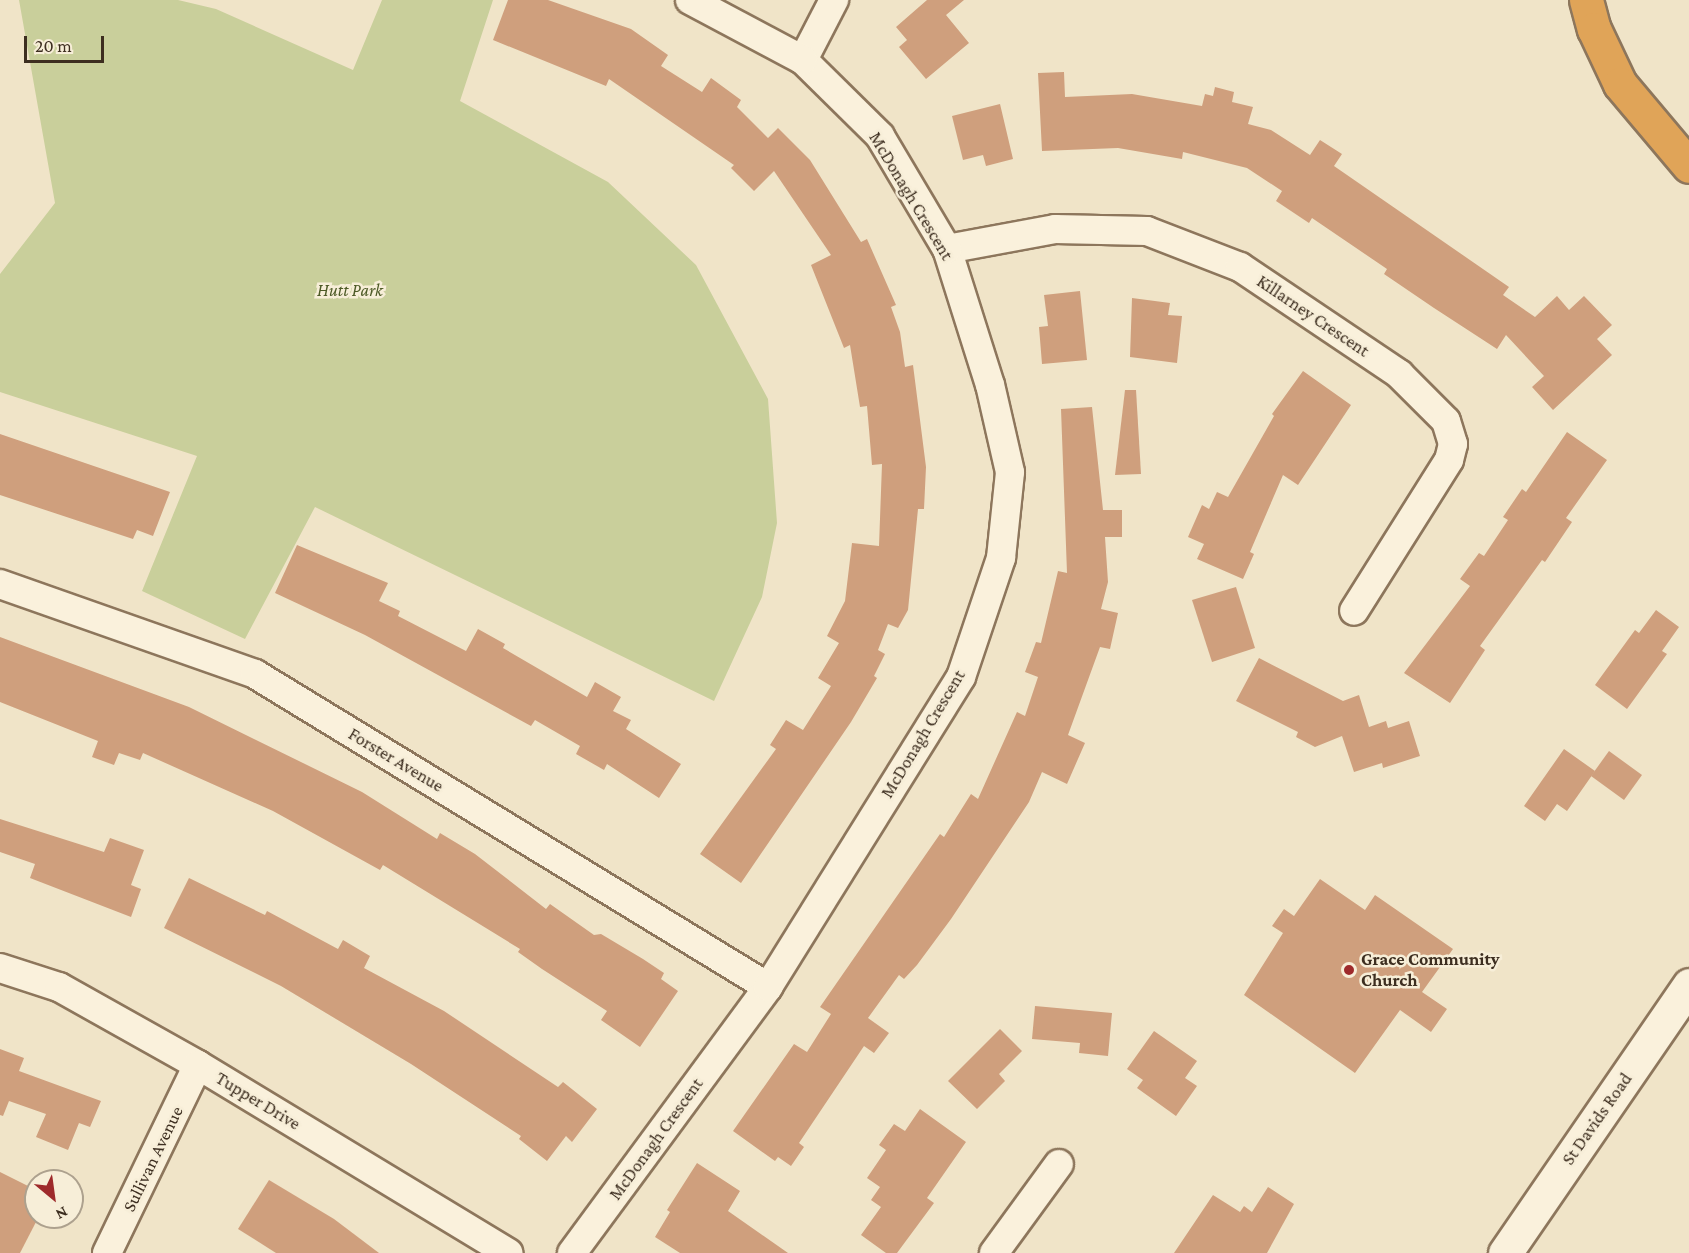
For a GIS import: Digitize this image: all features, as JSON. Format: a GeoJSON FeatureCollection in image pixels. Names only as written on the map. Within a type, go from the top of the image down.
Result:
{"type":"FeatureCollection","features":[{"type":"Feature","properties":{"kind":"highway"},"geometry":{"type":"LineString","coordinates":[[1586,0],[1620,84],[1689,166]]}},
{"type":"Feature","properties":{"kind":"main road","name":"St Davids Road"},"geometry":{"type":"LineString","coordinates":[[1505,1253],[1689,985]]}},
{"type":"Feature","properties":{"kind":"street","name":"McDonagh Crescent"},"geometry":{"type":"LineString","coordinates":[[572,1253],[768,987],[961,677],[1000,558],[1010,472],[1004,436],[947,249],[880,136],[803,60],[690,0]]}},
{"type":"Feature","properties":{"kind":"street"},"geometry":{"type":"LineString","coordinates":[[803,60],[834,0]]}},
{"type":"Feature","properties":{"kind":"street","name":"Killarney Crescent"},"geometry":{"type":"LineString","coordinates":[[947,249],[1055,229],[1147,231],[1240,267],[1399,374],[1446,421],[1453,444],[1449,460],[1354,611]]}},
{"type":"Feature","properties":{"kind":"street","name":"Forster Avenue"},"geometry":{"type":"LineString","coordinates":[[0,584],[255,674],[768,987]]}},
{"type":"Feature","properties":{"kind":"street","name":"Tupper Drive"},"geometry":{"type":"LineString","coordinates":[[0,968],[59,987],[198,1065],[508,1253]]}},
{"type":"Feature","properties":{"kind":"street","name":"Sullivan Avenue"},"geometry":{"type":"LineString","coordinates":[[107,1253],[198,1065]]}},
{"type":"Feature","properties":{"kind":"street"},"geometry":{"type":"LineString","coordinates":[[994,1253],[1059,1164]]}},
{"type":"Feature","properties":{"kind":"green space","name":"Hutt Park"},"geometry":{"type":"Polygon","coordinates":[[[19,0],[178,0],[216,9],[353,70],[382,0],[493,0],[460,101],[608,182],[696,265],[768,399],[777,523],[762,597],[714,701],[315,507],[245,639],[142,591],[197,456],[0,392],[0,274],[55,203],[19,0]]]}},
{"type":"Feature","properties":{"kind":"building"},"geometry":{"type":"Polygon","coordinates":[[[508,0],[548,0],[631,29],[668,55],[661,66],[702,92],[711,78],[741,100],[737,107],[768,138],[778,128],[810,160],[861,242],[867,239],[896,305],[891,307],[900,332],[905,367],[913,365],[926,467],[924,509],[918,509],[908,610],[898,628],[888,624],[878,650],[885,654],[874,676],[877,678],[851,722],[741,883],[700,854],[776,749],[770,745],[786,720],[803,730],[831,686],[818,678],[839,643],[827,636],[845,601],[852,543],[879,546],[882,464],[872,465],[867,406],[860,407],[850,345],[844,348],[811,265],[831,255],[774,171],[754,191],[731,168],[734,165],[609,79],[606,86],[493,40],[508,0]]]}},
{"type":"Feature","properties":{"kind":"building"},"geometry":{"type":"Polygon","coordinates":[[[927,0],[964,0],[946,15],[969,43],[926,79],[899,47],[907,40],[896,27],[927,0]]]}},
{"type":"Feature","properties":{"kind":"building"},"geometry":{"type":"Polygon","coordinates":[[[1064,72],[1065,97],[1132,94],[1202,106],[1205,94],[1213,96],[1215,87],[1234,92],[1232,102],[1253,107],[1248,124],[1271,130],[1310,155],[1320,140],[1342,154],[1334,166],[1509,287],[1503,295],[1535,317],[1557,296],[1569,310],[1584,296],[1612,325],[1597,339],[1612,355],[1553,410],[1532,387],[1544,376],[1506,335],[1497,349],[1384,274],[1387,269],[1312,218],[1309,223],[1276,201],[1282,191],[1247,168],[1183,152],[1182,159],[1118,148],[1042,151],[1038,73],[1064,72]]]}},
{"type":"Feature","properties":{"kind":"building"},"geometry":{"type":"Polygon","coordinates":[[[1000,104],[1013,159],[986,166],[983,155],[963,160],[952,116],[1000,104]]]}},
{"type":"Feature","properties":{"kind":"building"},"geometry":{"type":"Polygon","coordinates":[[[1080,291],[1087,360],[1042,364],[1039,327],[1048,326],[1044,295],[1080,291]]]}},
{"type":"Feature","properties":{"kind":"building"},"geometry":{"type":"Polygon","coordinates":[[[1132,298],[1170,303],[1168,315],[1182,316],[1177,363],[1130,357],[1132,298]]]}},
{"type":"Feature","properties":{"kind":"building"},"geometry":{"type":"Polygon","coordinates":[[[1303,371],[1351,405],[1298,485],[1283,475],[1250,552],[1254,554],[1243,579],[1197,559],[1204,544],[1188,537],[1202,505],[1209,509],[1217,492],[1228,497],[1274,416],[1272,414],[1303,371]]]}},
{"type":"Feature","properties":{"kind":"building"},"geometry":{"type":"Polygon","coordinates":[[[1125,390],[1136,390],[1141,474],[1115,475],[1125,390]]]}},
{"type":"Feature","properties":{"kind":"building"},"geometry":{"type":"Polygon","coordinates":[[[1092,407],[1103,510],[1122,510],[1122,537],[1105,537],[1108,582],[1101,609],[1118,613],[1110,649],[1100,647],[1068,735],[1085,743],[1067,784],[1042,772],[1029,802],[951,919],[904,979],[899,975],[868,1018],[889,1033],[874,1053],[864,1046],[799,1143],[804,1147],[791,1166],[778,1157],[775,1161],[733,1131],[794,1044],[807,1052],[831,1014],[820,1007],[940,834],[944,837],[971,794],[978,799],[1017,712],[1025,716],[1038,677],[1025,672],[1036,642],[1041,643],[1058,571],[1067,573],[1061,409],[1092,407]]]}},
{"type":"Feature","properties":{"kind":"building"},"geometry":{"type":"Polygon","coordinates":[[[1567,432],[1607,460],[1566,518],[1572,522],[1545,562],[1542,560],[1480,646],[1485,650],[1450,703],[1404,673],[1470,586],[1460,579],[1479,553],[1484,556],[1508,520],[1503,517],[1522,489],[1526,492],[1567,432]]]}},
{"type":"Feature","properties":{"kind":"building"},"geometry":{"type":"Polygon","coordinates":[[[0,434],[170,492],[153,536],[137,530],[133,539],[0,495],[0,434]]]}},
{"type":"Feature","properties":{"kind":"building"},"geometry":{"type":"Polygon","coordinates":[[[297,545],[388,583],[379,601],[400,611],[398,616],[466,651],[478,629],[505,644],[503,648],[587,697],[595,682],[621,697],[613,711],[631,720],[626,729],[681,764],[659,798],[607,764],[604,770],[576,754],[580,746],[535,720],[531,726],[365,635],[275,593],[297,545]]]}},
{"type":"Feature","properties":{"kind":"building"},"geometry":{"type":"Polygon","coordinates":[[[1236,587],[1255,648],[1212,662],[1192,600],[1236,587]]]}},
{"type":"Feature","properties":{"kind":"building"},"geometry":{"type":"Polygon","coordinates":[[[1656,610],[1679,627],[1662,651],[1667,654],[1627,709],[1595,685],[1635,630],[1639,633],[1656,610]]]}},
{"type":"Feature","properties":{"kind":"building"},"geometry":{"type":"Polygon","coordinates":[[[0,637],[189,707],[362,792],[437,839],[440,833],[475,854],[546,909],[550,904],[594,935],[601,934],[643,959],[664,973],[661,979],[678,991],[640,1047],[601,1020],[607,1011],[518,952],[520,949],[383,865],[380,870],[273,811],[143,753],[140,760],[119,753],[114,765],[92,757],[98,741],[0,702],[0,637]]]}},
{"type":"Feature","properties":{"kind":"building"},"geometry":{"type":"Polygon","coordinates":[[[1259,658],[1343,701],[1359,695],[1369,727],[1386,721],[1388,728],[1409,721],[1420,756],[1383,768],[1382,763],[1354,772],[1342,736],[1315,747],[1296,737],[1298,732],[1236,701],[1259,658]]]}},
{"type":"Feature","properties":{"kind":"building"},"geometry":{"type":"Polygon","coordinates":[[[1564,749],[1595,771],[1567,811],[1557,804],[1545,821],[1524,806],[1564,749]]]}},
{"type":"Feature","properties":{"kind":"building"},"geometry":{"type":"Polygon","coordinates":[[[1609,751],[1642,775],[1624,800],[1591,776],[1609,751]]]}},
{"type":"Feature","properties":{"kind":"building"},"geometry":{"type":"Polygon","coordinates":[[[0,819],[104,852],[110,838],[144,850],[131,885],[141,889],[131,917],[30,878],[35,864],[0,852],[0,819]]]}},
{"type":"Feature","properties":{"kind":"building"},"geometry":{"type":"Polygon","coordinates":[[[189,878],[265,915],[267,911],[338,949],[343,940],[370,956],[364,968],[444,1011],[558,1087],[563,1082],[597,1109],[572,1142],[566,1136],[547,1161],[519,1139],[521,1136],[411,1064],[281,986],[164,928],[189,878]]]}},
{"type":"Feature","properties":{"kind":"building","name":"Grace Community Church"},"geometry":{"type":"Polygon","coordinates":[[[1320,879],[1365,910],[1375,895],[1453,949],[1422,992],[1447,1009],[1431,1032],[1400,1010],[1355,1073],[1244,995],[1283,933],[1272,926],[1284,909],[1294,916],[1320,879]]]}},
{"type":"Feature","properties":{"kind":"building"},"geometry":{"type":"Polygon","coordinates":[[[1035,1006],[1112,1013],[1108,1056],[1079,1053],[1080,1043],[1032,1039],[1035,1006]]]}},
{"type":"Feature","properties":{"kind":"building"},"geometry":{"type":"Polygon","coordinates":[[[1000,1029],[1022,1051],[999,1074],[1005,1081],[977,1109],[948,1081],[1000,1029]]]}},
{"type":"Feature","properties":{"kind":"building"},"geometry":{"type":"Polygon","coordinates":[[[1154,1031],[1197,1061],[1185,1078],[1197,1086],[1176,1116],[1137,1088],[1143,1080],[1127,1069],[1154,1031]]]}},
{"type":"Feature","properties":{"kind":"building"},"geometry":{"type":"Polygon","coordinates":[[[0,1049],[24,1058],[19,1071],[101,1101],[90,1127],[79,1123],[68,1150],[36,1137],[46,1114],[9,1101],[3,1116],[0,1115],[0,1049]]]}},
{"type":"Feature","properties":{"kind":"building"},"geometry":{"type":"Polygon","coordinates":[[[920,1109],[966,1142],[927,1198],[934,1203],[897,1253],[886,1253],[861,1235],[881,1207],[871,1200],[880,1187],[867,1178],[886,1150],[879,1145],[894,1124],[905,1131],[920,1109]]]}},
{"type":"Feature","properties":{"kind":"building"},"geometry":{"type":"Polygon","coordinates":[[[697,1163],[740,1191],[728,1211],[788,1253],[680,1253],[655,1237],[670,1212],[667,1210],[697,1163]]]}},
{"type":"Feature","properties":{"kind":"building"},"geometry":{"type":"Polygon","coordinates":[[[0,1172],[24,1184],[24,1229],[32,1229],[20,1253],[0,1253],[0,1172]]]}},
{"type":"Feature","properties":{"kind":"building"},"geometry":{"type":"Polygon","coordinates":[[[269,1180],[334,1219],[379,1253],[276,1253],[238,1229],[269,1180]]]}},
{"type":"Feature","properties":{"kind":"building"},"geometry":{"type":"Polygon","coordinates":[[[1268,1187],[1294,1204],[1267,1253],[1174,1253],[1213,1195],[1240,1212],[1244,1206],[1252,1212],[1268,1187]]]}},
{"type":"Feature","properties":{"kind":"place","name":"Grace Community Church"},"geometry":{"type":"Point","coordinates":[1349,970]}}]}
